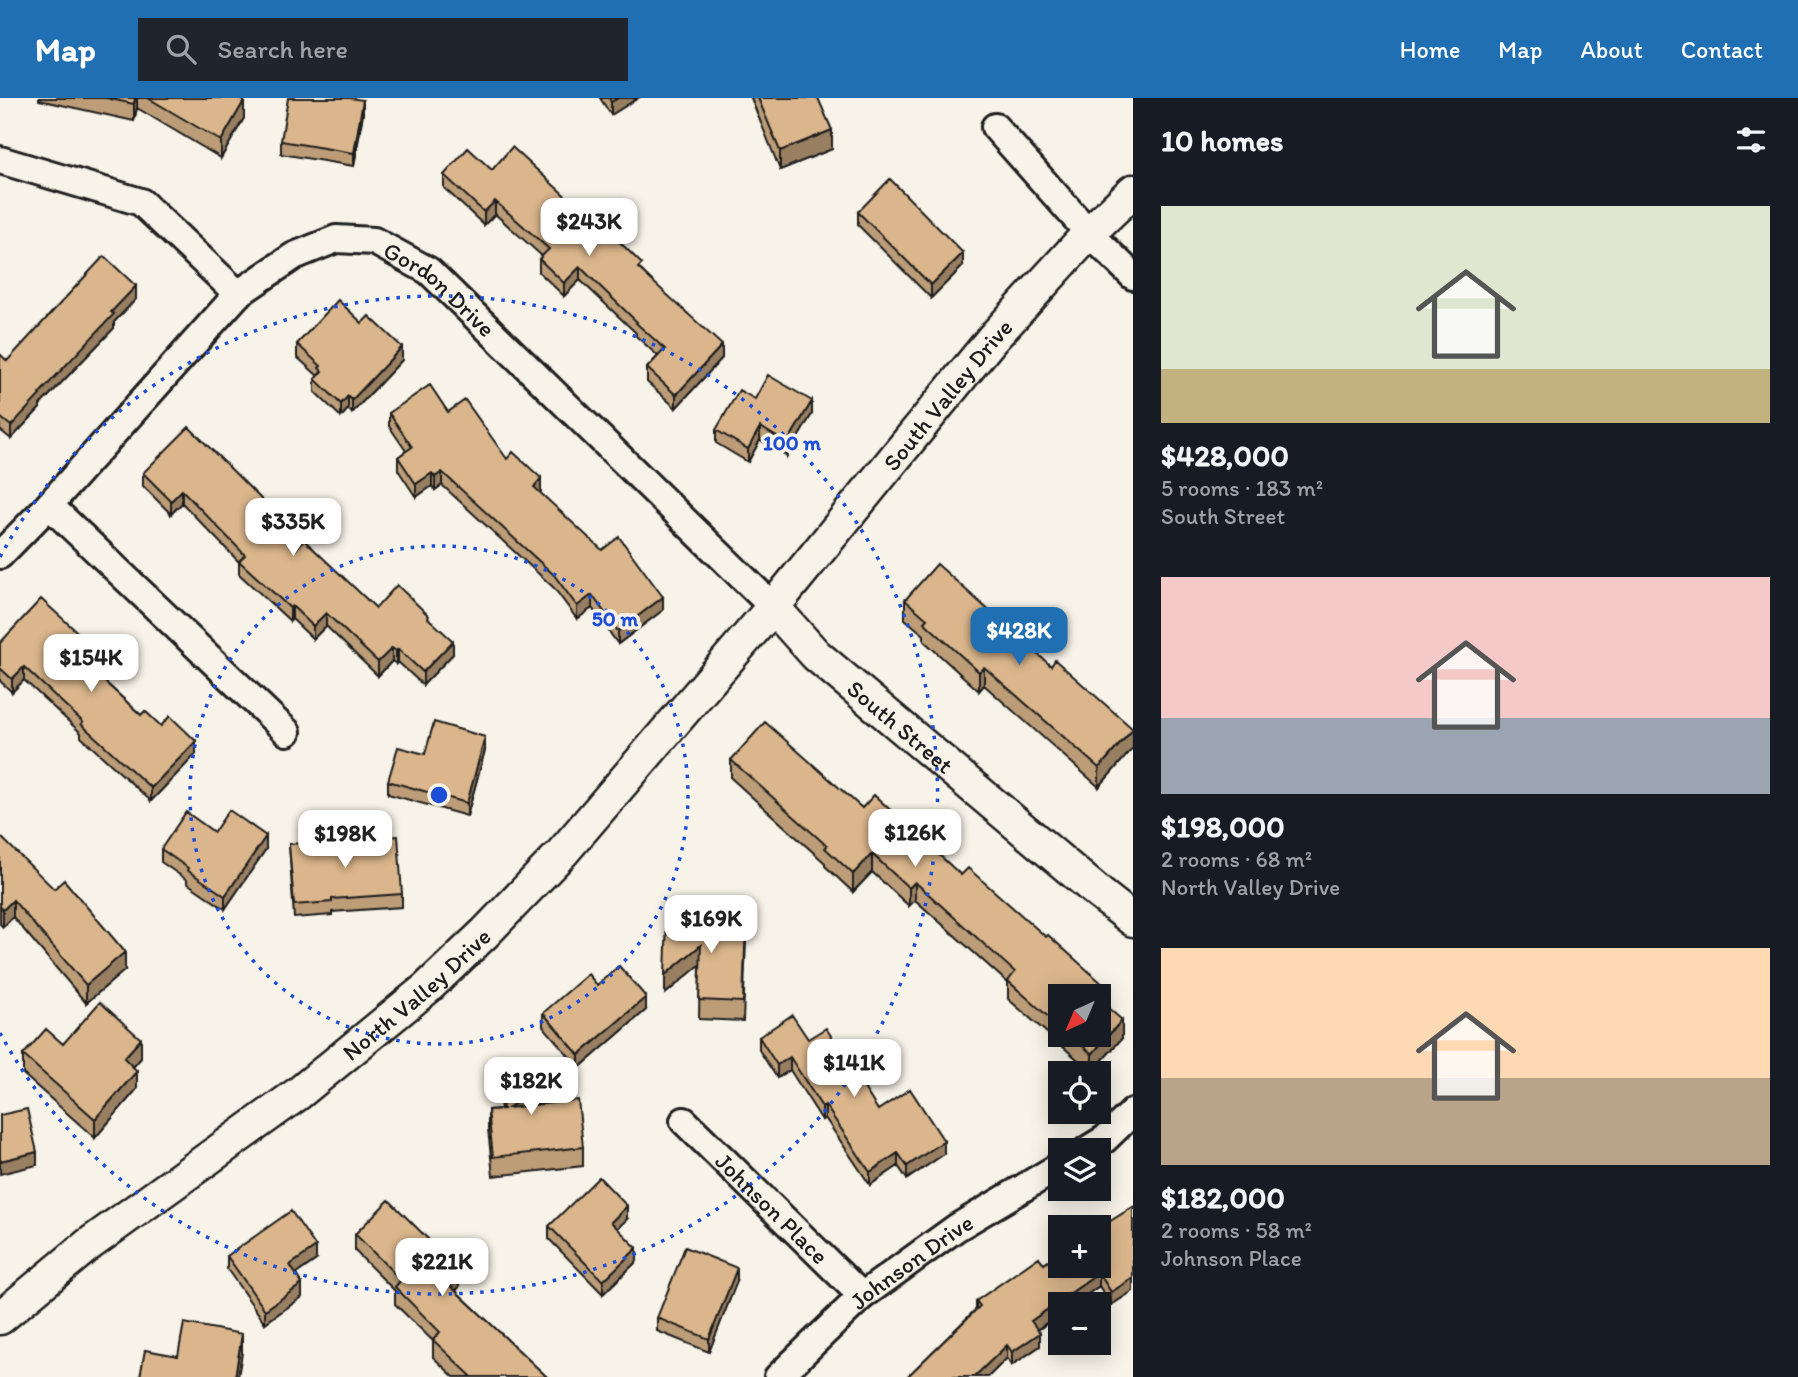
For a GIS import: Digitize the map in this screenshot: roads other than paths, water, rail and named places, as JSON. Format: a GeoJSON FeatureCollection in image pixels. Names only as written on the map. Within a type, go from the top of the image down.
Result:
{"type":"FeatureCollection","features":[{"type":"Feature","properties":{"kind":"street"},"geometry":{"type":"LineString","coordinates":[[995,127],[1089,233],[1133,276]]}},
{"type":"Feature","properties":{"kind":"street"},"geometry":{"type":"LineString","coordinates":[[0,160],[141,202],[238,294]]}},
{"type":"Feature","properties":{"kind":"street","name":"South Valley Drive"},"geometry":{"type":"LineString","coordinates":[[774,607],[992,339],[1089,233],[1133,191]]}},
{"type":"Feature","properties":{"kind":"street","name":"Gordon Drive"},"geometry":{"type":"LineString","coordinates":[[0,555],[49,505],[238,294],[294,256],[336,239],[374,241],[429,271],[774,607]]}},
{"type":"Feature","properties":{"kind":"street"},"geometry":{"type":"LineString","coordinates":[[49,505],[286,732]]}},
{"type":"Feature","properties":{"kind":"street","name":"South Street"},"geometry":{"type":"LineString","coordinates":[[774,607],[816,655],[1133,920]]}},
{"type":"Feature","properties":{"kind":"street","name":"North Valley Drive"},"geometry":{"type":"LineString","coordinates":[[0,1318],[88,1245],[299,1093],[427,988],[485,933],[562,853],[774,607]]}},
{"type":"Feature","properties":{"kind":"street"},"geometry":{"type":"LineString","coordinates":[[1106,1138],[1133,1112]]}},
{"type":"Feature","properties":{"kind":"street","name":"Johnson Place"},"geometry":{"type":"LineString","coordinates":[[684,1121],[862,1296]]}},
{"type":"Feature","properties":{"kind":"street","name":"Johnson Drive"},"geometry":{"type":"LineString","coordinates":[[778,1377],[862,1296],[956,1228],[1048,1173]]}}]}
